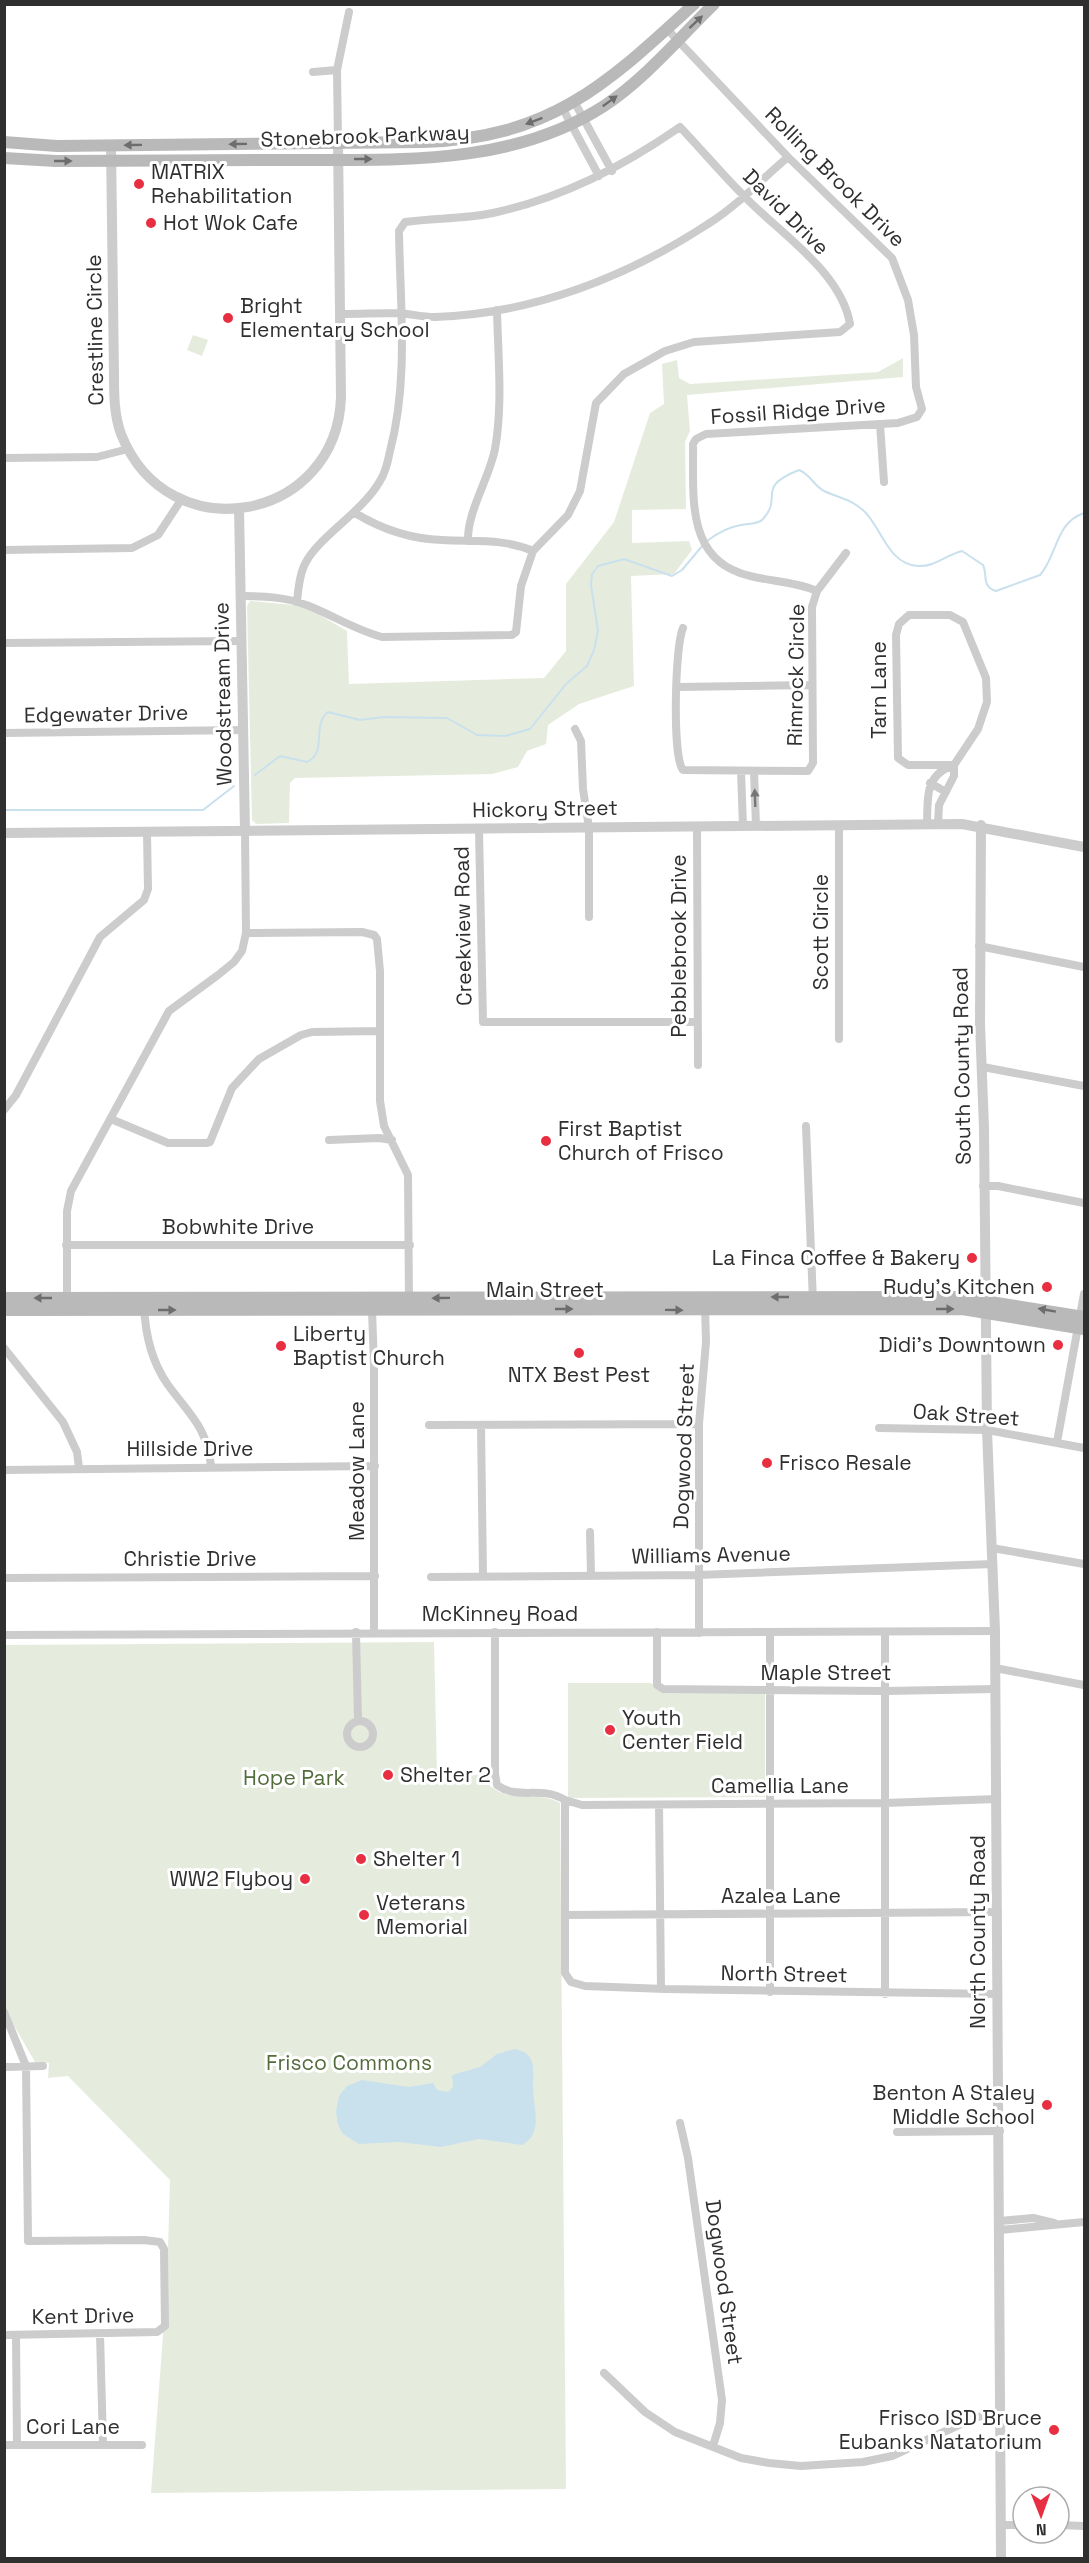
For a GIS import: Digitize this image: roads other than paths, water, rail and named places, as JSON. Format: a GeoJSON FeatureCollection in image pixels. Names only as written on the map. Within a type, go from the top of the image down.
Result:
{"type":"FeatureCollection","features":[{"type":"Feature","properties":{"kind":"main road","name":"Stonebrook Parkway"},"geometry":{"type":"LineString","coordinates":[[4,142],[37,146],[452,141],[478,138],[515,128],[575,103],[620,72],[694,4]]}},
{"type":"Feature","properties":{"kind":"main road","name":"Stonebrook Parkway"},"geometry":{"type":"LineString","coordinates":[[4,158],[36,161],[421,159],[469,154],[528,141],[604,106],[634,83],[714,4]]}},
{"type":"Feature","properties":{"kind":"main road","name":"Main Street"},"geometry":{"type":"LineString","coordinates":[[4,1298],[67,1304],[409,1304],[616,1303],[705,1297],[813,1303],[842,1309],[905,1303],[985,1305],[1082,1322]]}},
{"type":"Feature","properties":{"kind":"main road","name":"Main Street"},"geometry":{"type":"LineString","coordinates":[[616,1303],[705,1310],[879,1297],[905,1303]]}},
{"type":"Feature","properties":{"kind":"main road"},"geometry":{"type":"LineString","coordinates":[[842,1309],[845,1303],[871,1301],[879,1297]]}},
{"type":"Feature","properties":{"kind":"main road","name":"Main Street"},"geometry":{"type":"LineString","coordinates":[[4,1310],[67,1304]]}},
{"type":"Feature","properties":{"kind":"main road","name":"Main Street"},"geometry":{"type":"LineString","coordinates":[[257,1304],[372,1310],[409,1304]]}},
{"type":"Feature","properties":{"kind":"street"},"geometry":{"type":"LineString","coordinates":[[238,508],[284,495],[307,476],[326,453],[335,434],[340,409],[337,70],[349,12]]}},
{"type":"Feature","properties":{"kind":"street","name":"Rolling Brook Drive"},"geometry":{"type":"LineString","coordinates":[[667,29],[788,157],[882,246],[897,266],[913,322],[916,387],[922,409],[920,414]]}},
{"type":"Feature","properties":{"kind":"street"},"geometry":{"type":"LineString","coordinates":[[314,72],[337,70]]}},
{"type":"Feature","properties":{"kind":"street"},"geometry":{"type":"LineString","coordinates":[[297,602],[304,565],[317,547],[355,513],[381,481],[396,430],[402,388],[399,231],[405,222],[490,213],[554,197],[612,171],[575,103]]}},
{"type":"Feature","properties":{"kind":"street"},"geometry":{"type":"LineString","coordinates":[[563,109],[599,177]]}},
{"type":"Feature","properties":{"kind":"street","name":"David Drive"},"geometry":{"type":"LineString","coordinates":[[533,551],[561,525],[571,509],[580,490],[596,403],[624,374],[665,351],[694,342],[832,333],[846,329],[850,324],[840,292],[800,249],[743,196],[680,127],[612,171]]}},
{"type":"Feature","properties":{"kind":"street","name":"Crestline Circle"},"geometry":{"type":"LineString","coordinates":[[111,145],[115,410],[128,449],[139,468],[152,482],[181,500],[201,507],[238,508]]}},
{"type":"Feature","properties":{"kind":"street"},"geometry":{"type":"LineString","coordinates":[[340,314],[401,313],[434,317],[497,310],[544,301],[667,251],[709,224],[788,157]]}},
{"type":"Feature","properties":{"kind":"street"},"geometry":{"type":"LineString","coordinates":[[468,541],[469,523],[490,473],[495,446],[499,405],[497,310]]}},
{"type":"Feature","properties":{"kind":"street","name":"Fossil Ridge Drive"},"geometry":{"type":"LineString","coordinates":[[817,591],[802,585],[741,573],[719,562],[711,555],[698,534],[695,521],[693,444],[700,436],[904,422],[920,414]]}},
{"type":"Feature","properties":{"kind":"street"},"geometry":{"type":"LineString","coordinates":[[880,424],[884,482]]}},
{"type":"Feature","properties":{"kind":"street"},"geometry":{"type":"LineString","coordinates":[[4,458],[97,457],[128,449]]}},
{"type":"Feature","properties":{"kind":"street"},"geometry":{"type":"LineString","coordinates":[[4,550],[132,548],[158,534],[181,500]]}},
{"type":"Feature","properties":{"kind":"street","name":"Woodstream Drive"},"geometry":{"type":"LineString","coordinates":[[67,1304],[67,1211],[71,1191],[169,1011],[234,962],[242,951],[246,933],[244,730],[238,508]]}},
{"type":"Feature","properties":{"kind":"street"},"geometry":{"type":"LineString","coordinates":[[241,596],[263,596],[297,602],[365,632],[382,636],[505,636],[516,632],[521,586],[533,551],[504,541],[439,540],[388,531],[355,513]]}},
{"type":"Feature","properties":{"kind":"street","name":"Rimrock Circle"},"geometry":{"type":"LineString","coordinates":[[754,771],[808,771],[813,763],[811,618],[817,591],[846,553]]}},
{"type":"Feature","properties":{"kind":"street","name":"Tarn Lane"},"geometry":{"type":"LineString","coordinates":[[909,615],[950,615],[959,618],[967,627],[982,668],[987,691],[985,713],[978,729],[954,765],[908,765],[899,761],[897,754],[896,635],[902,621],[909,615]]}},
{"type":"Feature","properties":{"kind":"street"},"geometry":{"type":"LineString","coordinates":[[683,628],[677,653],[677,752],[683,770],[754,771],[756,826]]}},
{"type":"Feature","properties":{"kind":"street"},"geometry":{"type":"LineString","coordinates":[[4,643],[241,641]]}},
{"type":"Feature","properties":{"kind":"street"},"geometry":{"type":"LineString","coordinates":[[677,687],[812,685]]}},
{"type":"Feature","properties":{"kind":"street"},"geometry":{"type":"LineString","coordinates":[[575,729],[581,741],[583,789],[589,828],[590,917]]}},
{"type":"Feature","properties":{"kind":"street","name":"Edgewater Drive"},"geometry":{"type":"LineString","coordinates":[[4,733],[244,730]]}},
{"type":"Feature","properties":{"kind":"street"},"geometry":{"type":"LineString","coordinates":[[954,765],[954,777],[932,824],[928,789],[930,783],[937,773],[954,765]]}},
{"type":"Feature","properties":{"kind":"street"},"geometry":{"type":"LineString","coordinates":[[741,771],[743,826]]}},
{"type":"Feature","properties":{"kind":"street"},"geometry":{"type":"LineString","coordinates":[[930,783],[946,792]]}},
{"type":"Feature","properties":{"kind":"street","name":"Hickory Street"},"geometry":{"type":"LineString","coordinates":[[4,833],[932,824],[981,825],[1084,847]]}},
{"type":"Feature","properties":{"kind":"street","name":"Scott Circle"},"geometry":{"type":"LineString","coordinates":[[839,825],[839,1039]]}},
{"type":"Feature","properties":{"kind":"street","name":"South County Road"},"geometry":{"type":"LineString","coordinates":[[981,825],[979,946],[983,1067],[985,1305]]}},
{"type":"Feature","properties":{"kind":"street","name":"Pebblebrook Drive"},"geometry":{"type":"LineString","coordinates":[[697,827],[698,1065]]}},
{"type":"Feature","properties":{"kind":"street","name":"Creekview Road"},"geometry":{"type":"LineString","coordinates":[[479,829],[483,1022],[698,1022]]}},
{"type":"Feature","properties":{"kind":"street"},"geometry":{"type":"LineString","coordinates":[[4,1110],[16,1095],[100,937],[138,908],[144,900],[148,889],[147,833]]}},
{"type":"Feature","properties":{"kind":"street"},"geometry":{"type":"LineString","coordinates":[[246,933],[362,932],[374,935],[379,945],[380,1101],[384,1126],[408,1175],[409,1304]]}},
{"type":"Feature","properties":{"kind":"street"},"geometry":{"type":"LineString","coordinates":[[979,946],[1084,966]]}},
{"type":"Feature","properties":{"kind":"street"},"geometry":{"type":"LineString","coordinates":[[111,1119],[168,1143],[210,1142],[232,1088],[245,1071],[259,1059],[301,1035],[312,1032],[380,1031]]}},
{"type":"Feature","properties":{"kind":"street"},"geometry":{"type":"LineString","coordinates":[[983,1067],[1084,1086]]}},
{"type":"Feature","properties":{"kind":"street"},"geometry":{"type":"LineString","coordinates":[[806,1126],[813,1303]]}},
{"type":"Feature","properties":{"kind":"street"},"geometry":{"type":"LineString","coordinates":[[329,1140],[379,1138],[392,1140]]}},
{"type":"Feature","properties":{"kind":"street"},"geometry":{"type":"LineString","coordinates":[[983,1186],[998,1186],[1084,1203]]}},
{"type":"Feature","properties":{"kind":"street","name":"Bobwhite Drive"},"geometry":{"type":"LineString","coordinates":[[66,1245],[410,1245]]}},
{"type":"Feature","properties":{"kind":"street"},"geometry":{"type":"LineString","coordinates":[[1057,1442],[1082,1322],[1084,1294]]}},
{"type":"Feature","properties":{"kind":"street","name":"Dogwood Street"},"geometry":{"type":"LineString","coordinates":[[699,1633],[699,1424],[705,1351],[705,1297]]}},
{"type":"Feature","properties":{"kind":"street"},"geometry":{"type":"LineString","coordinates":[[144,1304],[147,1339],[157,1366],[167,1384],[201,1427],[209,1450],[211,1466]]}},
{"type":"Feature","properties":{"kind":"street","name":"North County Road"},"geometry":{"type":"LineString","coordinates":[[985,1305],[996,1689],[1000,2131],[1000,2559]]}},
{"type":"Feature","properties":{"kind":"street","name":"Meadow Lane"},"geometry":{"type":"LineString","coordinates":[[372,1310],[375,1466],[374,1632]]}},
{"type":"Feature","properties":{"kind":"street"},"geometry":{"type":"LineString","coordinates":[[4,1348],[63,1422],[75,1445],[80,1468]]}},
{"type":"Feature","properties":{"kind":"street"},"geometry":{"type":"LineString","coordinates":[[429,1425],[699,1424]]}},
{"type":"Feature","properties":{"kind":"street"},"geometry":{"type":"LineString","coordinates":[[482,1425],[483,1576]]}},
{"type":"Feature","properties":{"kind":"street","name":"Oak Street"},"geometry":{"type":"LineString","coordinates":[[879,1428],[987,1430],[1084,1448]]}},
{"type":"Feature","properties":{"kind":"street","name":"Hillside Drive"},"geometry":{"type":"LineString","coordinates":[[4,1470],[375,1466]]}},
{"type":"Feature","properties":{"kind":"street"},"geometry":{"type":"LineString","coordinates":[[590,1532],[591,1575]]}},
{"type":"Feature","properties":{"kind":"street"},"geometry":{"type":"LineString","coordinates":[[992,1548],[1084,1564]]}},
{"type":"Feature","properties":{"kind":"street","name":"Williams Avenue"},"geometry":{"type":"LineString","coordinates":[[431,1576],[698,1575],[993,1564]]}},
{"type":"Feature","properties":{"kind":"street","name":"Christie Drive"},"geometry":{"type":"LineString","coordinates":[[4,1578],[375,1576]]}},
{"type":"Feature","properties":{"kind":"street","name":"McKinney Road"},"geometry":{"type":"LineString","coordinates":[[4,1635],[995,1631]]}},
{"type":"Feature","properties":{"kind":"street"},"geometry":{"type":"LineString","coordinates":[[356,1632],[358,1721]]}},
{"type":"Feature","properties":{"kind":"street","name":"Camellia Lane"},"geometry":{"type":"LineString","coordinates":[[495,1632],[495,1774],[497,1785],[509,1792],[553,1792],[565,1800],[582,1805],[885,1803],[997,1799]]}},
{"type":"Feature","properties":{"kind":"street","name":"Maple Street"},"geometry":{"type":"LineString","coordinates":[[657,1632],[657,1685],[672,1690],[996,1689]]}},
{"type":"Feature","properties":{"kind":"street"},"geometry":{"type":"LineString","coordinates":[[770,1633],[770,1992]]}},
{"type":"Feature","properties":{"kind":"street"},"geometry":{"type":"LineString","coordinates":[[885,1633],[885,1994]]}},
{"type":"Feature","properties":{"kind":"street"},"geometry":{"type":"LineString","coordinates":[[995,1668],[1084,1685]]}},
{"type":"Feature","properties":{"kind":"street"},"geometry":{"type":"LineString","coordinates":[[565,1800],[566,1915]]}},
{"type":"Feature","properties":{"kind":"street"},"geometry":{"type":"LineString","coordinates":[[659,1805],[661,1989]]}},
{"type":"Feature","properties":{"kind":"street","name":"Azalea Lane"},"geometry":{"type":"LineString","coordinates":[[566,1915],[998,1912]]}},
{"type":"Feature","properties":{"kind":"street","name":"North Street"},"geometry":{"type":"LineString","coordinates":[[566,1915],[565,1973],[571,1982],[585,1986],[770,1992],[998,1995]]}},
{"type":"Feature","properties":{"kind":"street"},"geometry":{"type":"LineString","coordinates":[[4,2012],[26,2066]]}},
{"type":"Feature","properties":{"kind":"street","name":"Kent Drive"},"geometry":{"type":"LineString","coordinates":[[4,2335],[157,2332],[165,2326],[164,2249],[160,2242],[144,2240],[28,2241],[26,2066]]}},
{"type":"Feature","properties":{"kind":"street"},"geometry":{"type":"LineString","coordinates":[[4,2067],[43,2066]]}},
{"type":"Feature","properties":{"kind":"street","name":"Dogwood Street"},"geometry":{"type":"LineString","coordinates":[[680,2123],[688,2158],[720,2381],[720,2423],[713,2446]]}},
{"type":"Feature","properties":{"kind":"street"},"geometry":{"type":"LineString","coordinates":[[897,2132],[1000,2131]]}},
{"type":"Feature","properties":{"kind":"street"},"geometry":{"type":"LineString","coordinates":[[1000,2225],[1033,2218],[1060,2225],[1084,2222]]}},
{"type":"Feature","properties":{"kind":"street"},"geometry":{"type":"LineString","coordinates":[[100,2334],[103,2444]]}},
{"type":"Feature","properties":{"kind":"street"},"geometry":{"type":"LineString","coordinates":[[16,2335],[17,2445]]}},
{"type":"Feature","properties":{"kind":"street"},"geometry":{"type":"LineString","coordinates":[[604,2373],[623,2393],[675,2432],[741,2458],[769,2463],[801,2466],[863,2462],[892,2456],[974,2418],[1000,2412]]}},
{"type":"Feature","properties":{"kind":"street","name":"Cori Lane"},"geometry":{"type":"LineString","coordinates":[[4,2445],[142,2445]]}},
{"type":"Feature","properties":{"kind":"street"},"geometry":{"type":"LineString","coordinates":[[1000,2525],[1011,2525]]}},
{"type":"Feature","properties":{"kind":"water"},"geometry":{"type":"Polygon","coordinates":[[[514,2049],[527,2054],[533,2064],[535,2128],[529,2140],[522,2145],[479,2139],[441,2147],[399,2142],[359,2144],[343,2134],[338,2125],[336,2112],[339,2096],[347,2086],[362,2080],[409,2087],[433,2083],[437,2090],[448,2092],[453,2087],[452,2076],[455,2074],[480,2067],[497,2054],[514,2049]]]}},
{"type":"Feature","properties":{"kind":"waterway"},"geometry":{"type":"LineString","coordinates":[[707,541],[732,527],[761,521],[769,511],[773,487],[785,476],[799,470],[824,491],[850,501],[865,512],[899,559],[908,564],[924,566],[962,551],[983,565],[988,586],[996,591],[1040,575],[1062,531],[1067,524],[1084,513]]}},
{"type":"Feature","properties":{"kind":"waterway"},"geometry":{"type":"LineString","coordinates":[[255,775],[280,756],[307,762],[313,758],[317,752],[320,724],[328,712],[360,720],[383,717],[447,718],[477,735],[505,736],[530,729],[566,684],[587,666],[594,650],[598,631],[591,585],[592,574],[598,566],[624,559],[672,576],[682,570],[703,545]]}},
{"type":"Feature","properties":{"kind":"waterway"},"geometry":{"type":"LineString","coordinates":[[4,810],[203,810],[234,786]]}},
{"type":"Feature","properties":{"kind":"place","name":"MATRIX Rehabilitation"},"geometry":{"type":"Point","coordinates":[139,184]}},
{"type":"Feature","properties":{"kind":"place","name":"Hot Wok Cafe"},"geometry":{"type":"Point","coordinates":[151,223]}},
{"type":"Feature","properties":{"kind":"place","name":"Bright Elementary School"},"geometry":{"type":"Point","coordinates":[228,318]}},
{"type":"Feature","properties":{"kind":"place","name":"First Baptist Church of Frisco"},"geometry":{"type":"Point","coordinates":[546,1141]}},
{"type":"Feature","properties":{"kind":"place","name":"La Finca Coffee & Bakery"},"geometry":{"type":"Point","coordinates":[972,1258]}},
{"type":"Feature","properties":{"kind":"place","name":"Rudy's Kitchen"},"geometry":{"type":"Point","coordinates":[1047,1287]}},
{"type":"Feature","properties":{"kind":"place","name":"Didi's Downtown"},"geometry":{"type":"Point","coordinates":[1058,1345]}},
{"type":"Feature","properties":{"kind":"place","name":"Liberty Baptist Church"},"geometry":{"type":"Point","coordinates":[281,1346]}},
{"type":"Feature","properties":{"kind":"place","name":"NTX Best Pest"},"geometry":{"type":"Point","coordinates":[579,1353]}},
{"type":"Feature","properties":{"kind":"place","name":"Frisco Resale"},"geometry":{"type":"Point","coordinates":[767,1463]}},
{"type":"Feature","properties":{"kind":"place","name":"Youth Center Field"},"geometry":{"type":"Point","coordinates":[610,1730]}},
{"type":"Feature","properties":{"kind":"place","name":"Shelter 2"},"geometry":{"type":"Point","coordinates":[388,1775]}},
{"type":"Feature","properties":{"kind":"place","name":"Shelter 1"},"geometry":{"type":"Point","coordinates":[361,1859]}},
{"type":"Feature","properties":{"kind":"place","name":"WW2 Flyboy"},"geometry":{"type":"Point","coordinates":[305,1879]}},
{"type":"Feature","properties":{"kind":"place","name":"Veterans Memorial"},"geometry":{"type":"Point","coordinates":[364,1915]}},
{"type":"Feature","properties":{"kind":"place","name":"Benton A Staley Middle School"},"geometry":{"type":"Point","coordinates":[1047,2105]}},
{"type":"Feature","properties":{"kind":"place","name":"Frisco ISD Bruce Eubanks Natatorium"},"geometry":{"type":"Point","coordinates":[1054,2430]}},
{"type":"Feature","properties":{"kind":"park label","name":"Hope Park"},"geometry":{"type":"Point","coordinates":[294,1778]}},
{"type":"Feature","properties":{"kind":"park label","name":"Frisco Commons"},"geometry":{"type":"Point","coordinates":[349,2063]}}]}
